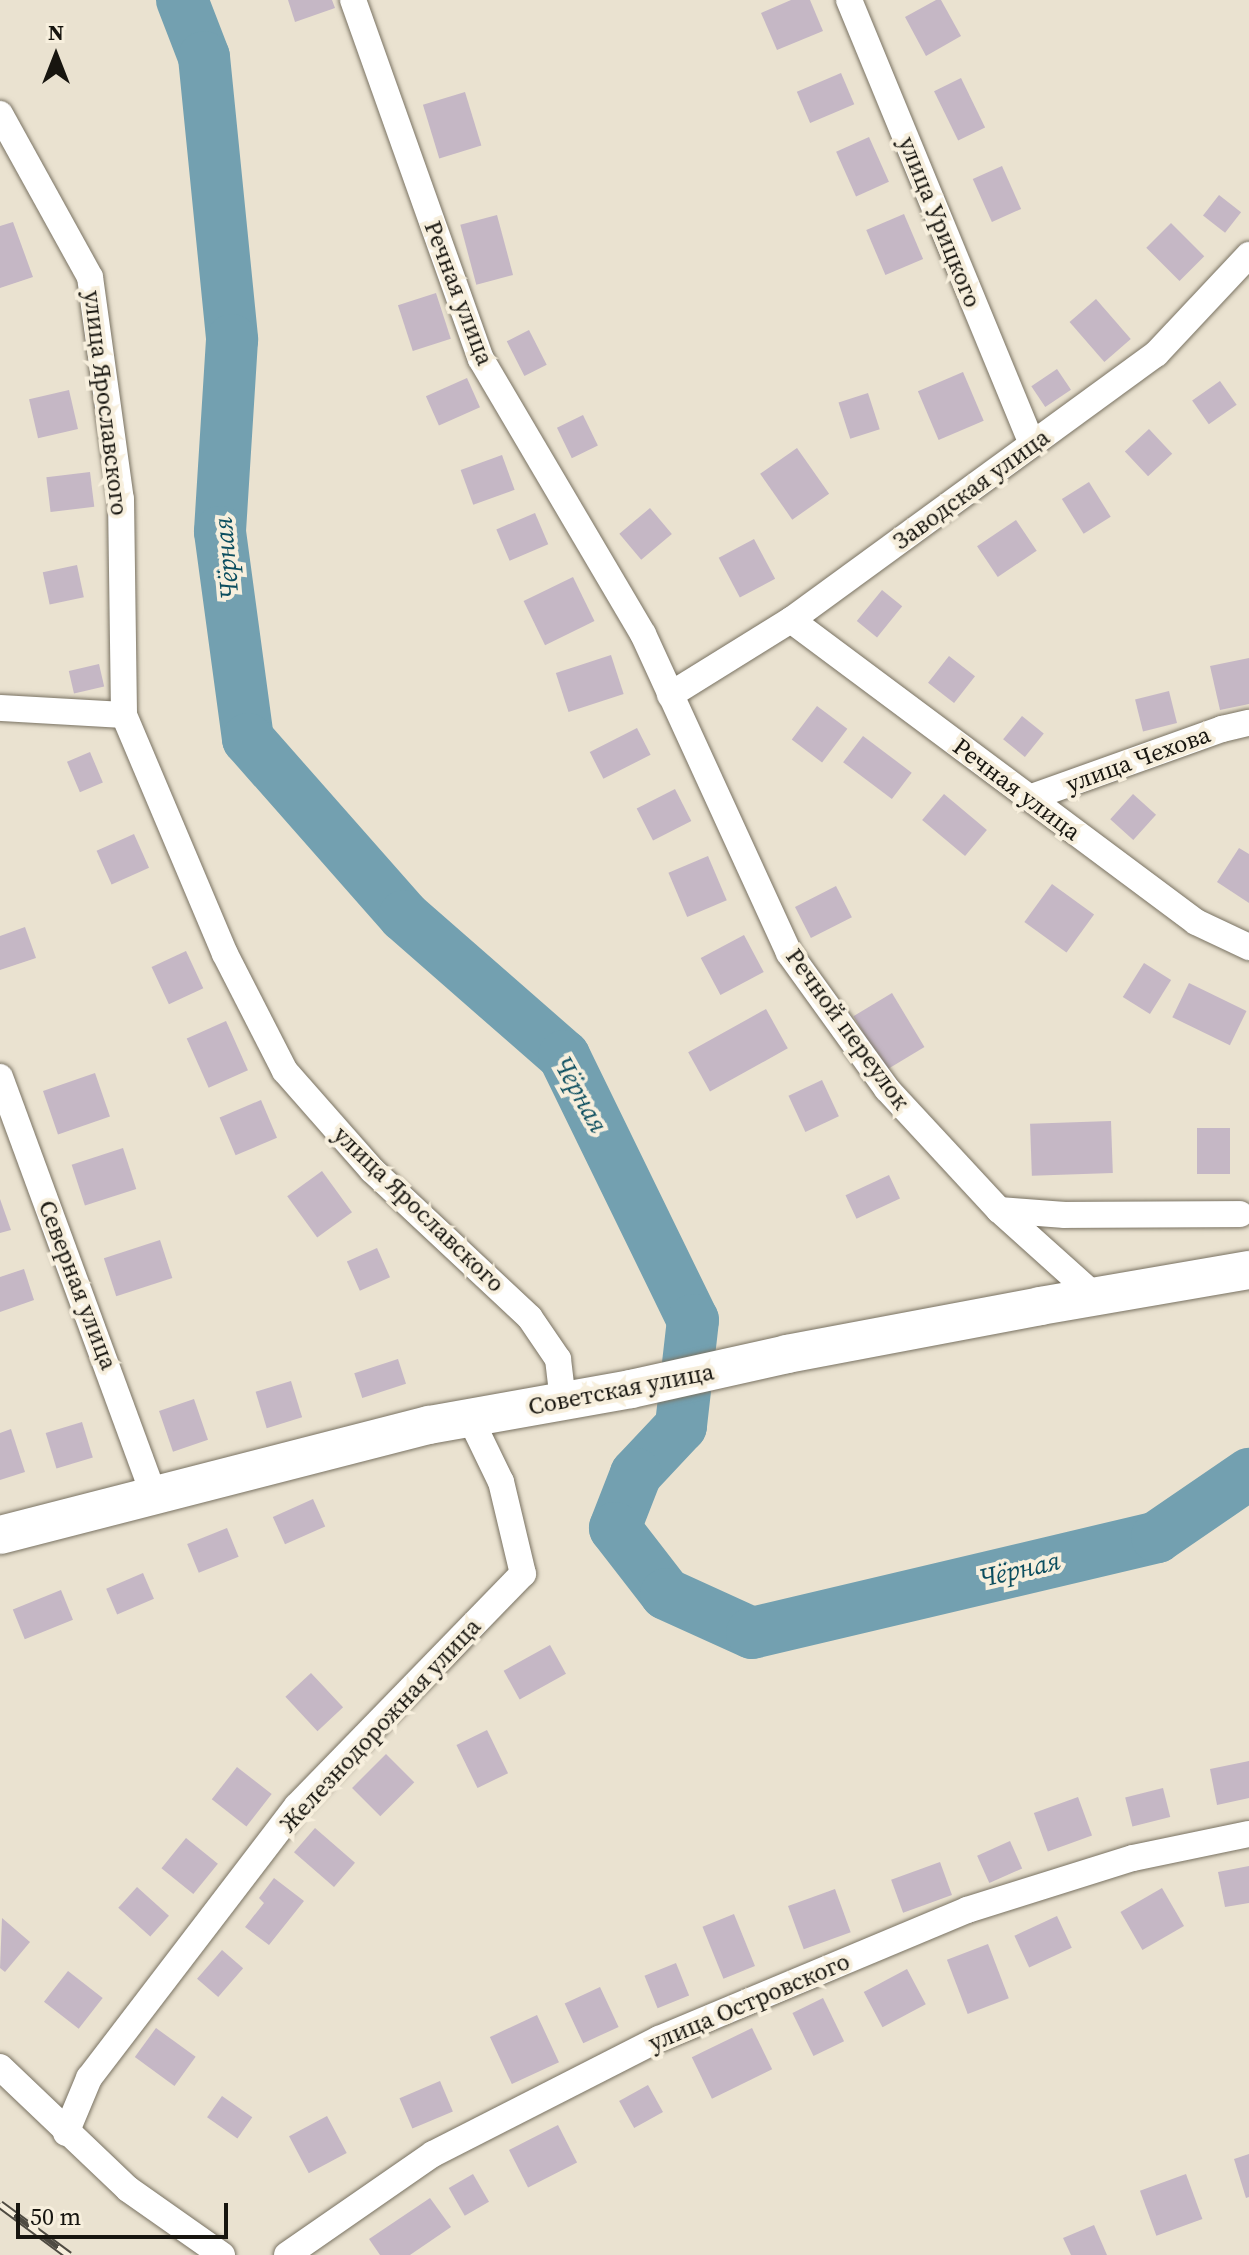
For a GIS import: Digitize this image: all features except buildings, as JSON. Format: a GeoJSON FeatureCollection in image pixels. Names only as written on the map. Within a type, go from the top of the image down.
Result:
{"type":"FeatureCollection","features":[{"type":"Feature","properties":{"kind":"main road","name":"Советская улица"},"geometry":{"type":"LineString","coordinates":[[0,1535],[153,1493],[470,1418],[631,1389],[787,1354],[1249,1270]]}},
{"type":"Feature","properties":{"kind":"street","name":"Речная улица"},"geometry":{"type":"LineString","coordinates":[[353,0],[481,359],[643,634],[670,695]]}},
{"type":"Feature","properties":{"kind":"street","name":"улица Урицкого"},"geometry":{"type":"LineString","coordinates":[[849,0],[1032,444]]}},
{"type":"Feature","properties":{"kind":"street","name":"улица Ярославского"},"geometry":{"type":"LineString","coordinates":[[0,114],[90,277],[121,499],[124,715],[225,954],[285,1071],[372,1170],[530,1318],[558,1359],[563,1401]]}},
{"type":"Feature","properties":{"kind":"street","name":"Заводская улица"},"geometry":{"type":"LineString","coordinates":[[670,695],[791,620],[1156,354],[1249,255]]}},
{"type":"Feature","properties":{"kind":"street","name":"Речная улица"},"geometry":{"type":"LineString","coordinates":[[791,620],[1196,922],[1249,947]]}},
{"type":"Feature","properties":{"kind":"street","name":"Речной переулок"},"geometry":{"type":"LineString","coordinates":[[670,695],[789,953],[887,1089],[999,1210],[1096,1297]]}},
{"type":"Feature","properties":{"kind":"street"},"geometry":{"type":"LineString","coordinates":[[0,708],[124,715]]}},
{"type":"Feature","properties":{"kind":"street","name":"улица Чехова"},"geometry":{"type":"LineString","coordinates":[[1029,798],[1222,729],[1249,723]]}},
{"type":"Feature","properties":{"kind":"street","name":"Северная улица"},"geometry":{"type":"LineString","coordinates":[[0,1077],[153,1493]]}},
{"type":"Feature","properties":{"kind":"street"},"geometry":{"type":"LineString","coordinates":[[999,1210],[1065,1215],[1240,1214]]}},
{"type":"Feature","properties":{"kind":"street","name":"Железнодорожная улица"},"geometry":{"type":"LineString","coordinates":[[66,2133],[89,2078],[297,1806],[523,1574],[501,1482],[470,1418]]}},
{"type":"Feature","properties":{"kind":"street","name":"улица Островского"},"geometry":{"type":"LineString","coordinates":[[287,2255],[433,2154],[659,2039],[967,1910],[1133,1858],[1249,1834]]}},
{"type":"Feature","properties":{"kind":"street"},"geometry":{"type":"LineString","coordinates":[[0,2067],[128,2189],[222,2255]]}},
{"type":"Feature","properties":{"kind":"waterway","name":"Чёрная"},"geometry":{"type":"LineString","coordinates":[[182,0],[204,57],[232,340],[220,532],[248,739],[404,916],[564,1056],[693,1320],[681,1426],[636,1474],[615,1528],[666,1594],[752,1633],[1157,1537],[1249,1474]]}},
{"type":"Feature","properties":{"kind":"railway"},"geometry":{"type":"LineString","coordinates":[[0,2204],[69,2255]]}}]}
